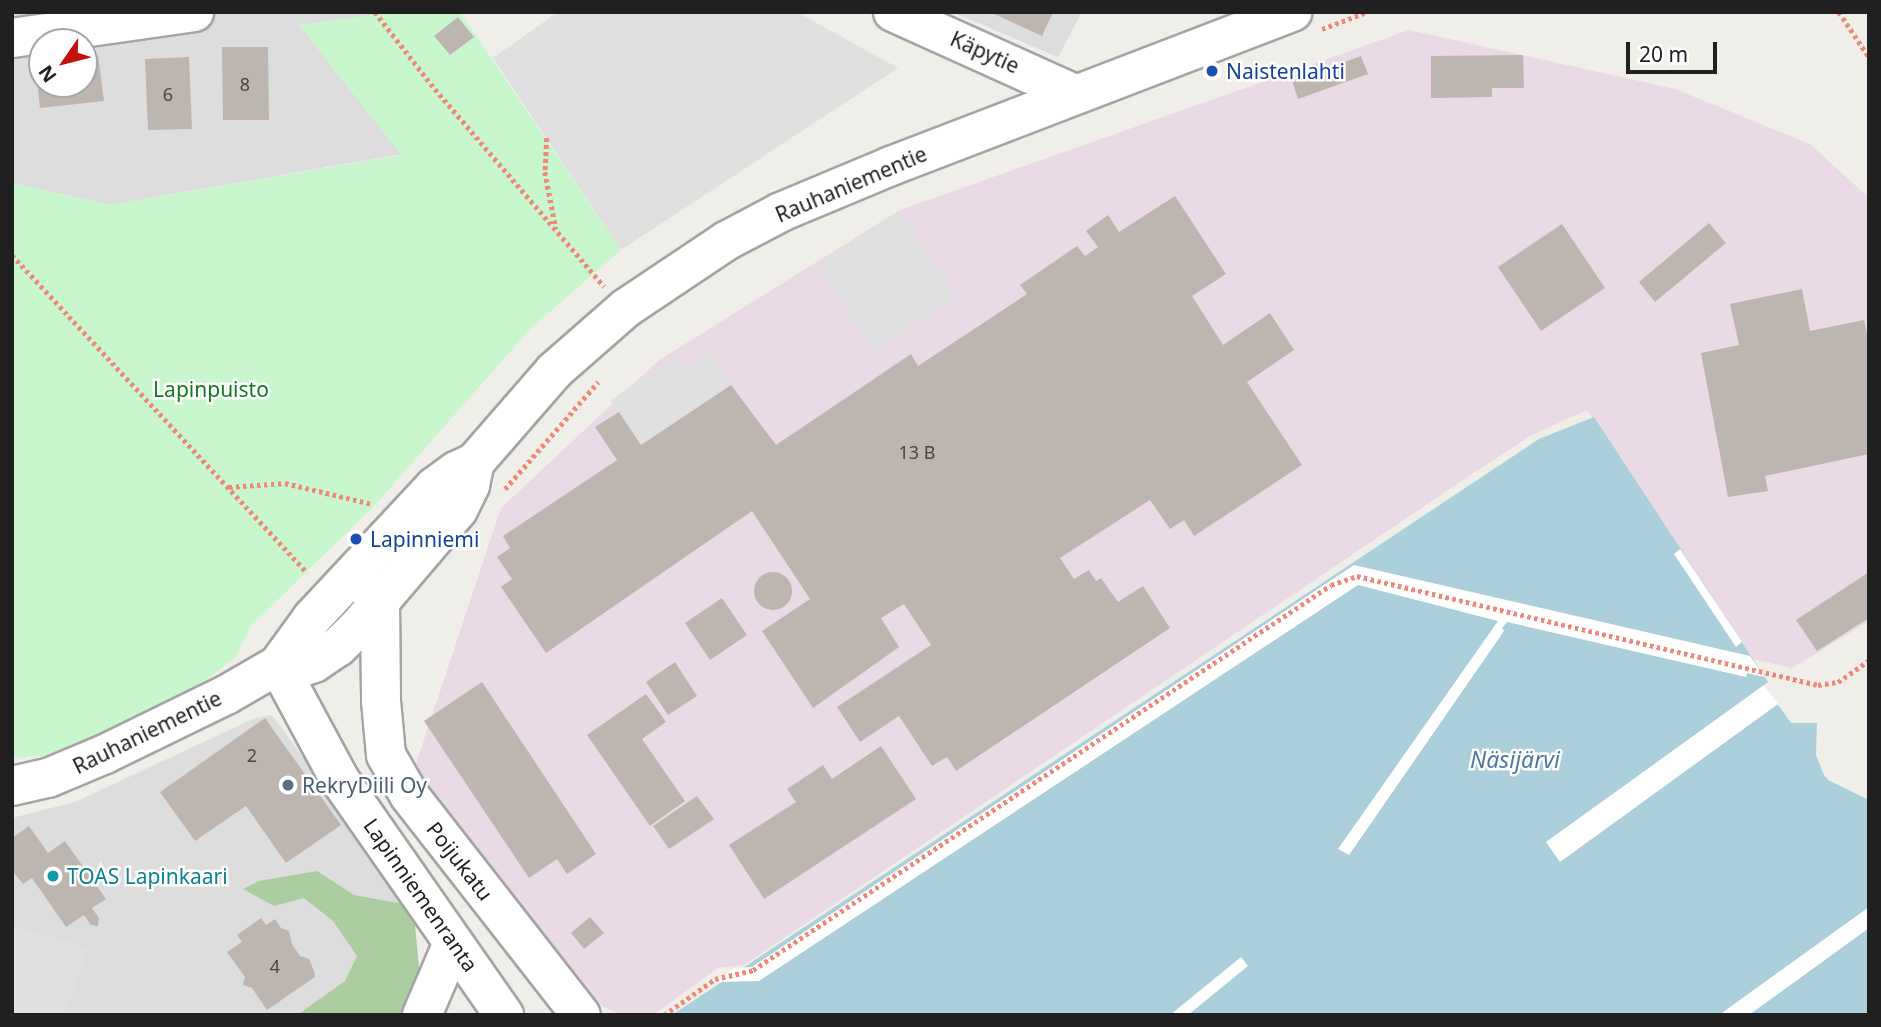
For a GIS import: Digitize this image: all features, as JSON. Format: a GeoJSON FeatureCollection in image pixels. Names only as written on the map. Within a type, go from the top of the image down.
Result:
{"type":"FeatureCollection","features":[{"type":"Feature","properties":{"kind":"street"},"geometry":{"type":"LineString","coordinates":[[12,38],[194,12]]}},
{"type":"Feature","properties":{"kind":"street","name":"Käpytie"},"geometry":{"type":"LineString","coordinates":[[893,12],[1075,94]]}},
{"type":"Feature","properties":{"kind":"street","name":"Rauhaniementie"},"geometry":{"type":"LineString","coordinates":[[12,786],[48,778],[103,755],[226,695],[278,665],[312,618],[434,487],[456,471],[475,462],[554,371],[626,308],[726,241],[781,212],[1075,94],[1304,22]]}},
{"type":"Feature","properties":{"kind":"street","name":"Rauhaniementie"},"geometry":{"type":"LineString","coordinates":[[278,665],[300,668],[327,656],[380,602],[458,510],[470,485],[475,462]]}},
{"type":"Feature","properties":{"kind":"street"},"geometry":{"type":"LineString","coordinates":[[354,573],[380,602]]}},
{"type":"Feature","properties":{"kind":"street","name":"Poijukatu"},"geometry":{"type":"LineString","coordinates":[[380,602],[381,701],[386,755],[409,795],[581,1015]]}},
{"type":"Feature","properties":{"kind":"street","name":"Lapinniemenranta"},"geometry":{"type":"LineString","coordinates":[[278,665],[340,780],[504,1015]]}},
{"type":"Feature","properties":{"kind":"street"},"geometry":{"type":"LineString","coordinates":[[422,1015],[453,943]]}},
{"type":"Feature","properties":{"kind":"path"},"geometry":{"type":"LineString","coordinates":[[375,12],[435,89],[609,292]]}},
{"type":"Feature","properties":{"kind":"path"},"geometry":{"type":"LineString","coordinates":[[1304,22],[1367,12]]}},
{"type":"Feature","properties":{"kind":"path"},"geometry":{"type":"LineString","coordinates":[[1821,12],[1830,12]]}},
{"type":"Feature","properties":{"kind":"path"},"geometry":{"type":"LineString","coordinates":[[1839,12],[1869,57]]}},
{"type":"Feature","properties":{"kind":"path"},"geometry":{"type":"LineString","coordinates":[[547,138],[545,172],[556,230]]}},
{"type":"Feature","properties":{"kind":"path"},"geometry":{"type":"LineString","coordinates":[[12,255],[316,581]]}},
{"type":"Feature","properties":{"kind":"path"},"geometry":{"type":"LineString","coordinates":[[499,496],[566,414],[604,375]]}},
{"type":"Feature","properties":{"kind":"path"},"geometry":{"type":"LineString","coordinates":[[228,487],[285,483],[374,505]]}},
{"type":"Feature","properties":{"kind":"path"},"geometry":{"type":"LineString","coordinates":[[664,1015],[715,979],[753,970],[1331,585],[1357,576],[1818,685],[1838,682],[1869,660]]}},
{"type":"Feature","properties":{"kind":"shaded area"},"geometry":{"type":"Polygon","coordinates":[[[12,12],[391,12],[300,26],[402,154],[110,205],[12,183],[12,12]]]}},
{"type":"Feature","properties":{"kind":"shaded area"},"geometry":{"type":"Polygon","coordinates":[[[558,12],[797,12],[898,68],[621,250],[493,58],[558,12]]]}},
{"type":"Feature","properties":{"kind":"shaded area"},"geometry":{"type":"Polygon","coordinates":[[[952,12],[1082,12],[1058,57],[952,12]]]}},
{"type":"Feature","properties":{"kind":"shaded area"},"geometry":{"type":"Polygon","coordinates":[[[1409,30],[1675,89],[1810,144],[1869,198],[1869,621],[1792,668],[1753,659],[1587,410],[1530,436],[1463,480],[744,965],[718,968],[653,1015],[620,1015],[602,1006],[414,770],[501,508],[658,361],[900,210],[1409,30]]]}},
{"type":"Feature","properties":{"kind":"shaded area"},"geometry":{"type":"Polygon","coordinates":[[[900,210],[957,297],[874,351],[817,264],[900,210]]]}},
{"type":"Feature","properties":{"kind":"shaded area"},"geometry":{"type":"Polygon","coordinates":[[[709,351],[731,385],[641,445],[611,400],[678,355],[686,367],[709,351]]]}},
{"type":"Feature","properties":{"kind":"shaded area"},"geometry":{"type":"Polygon","coordinates":[[[272,715],[341,809],[415,925],[419,968],[403,1015],[12,1015],[12,818],[75,802],[255,718],[272,715]]]}},
{"type":"Feature","properties":{"kind":"shaded area"},"geometry":{"type":"Polygon","coordinates":[[[12,925],[88,948],[65,1015],[12,1015],[12,925]]]}},
{"type":"Feature","properties":{"kind":"green space","name":"Lapinpuisto"},"geometry":{"type":"Polygon","coordinates":[[[391,12],[460,12],[621,250],[531,328],[377,503],[251,626],[235,658],[189,692],[125,726],[56,755],[12,758],[12,183],[110,205],[401,155],[299,25],[391,12]]]}},
{"type":"Feature","properties":{"kind":"green space"},"geometry":{"type":"Polygon","coordinates":[[[317,871],[354,895],[403,904],[415,925],[419,968],[403,1015],[297,1015],[345,981],[357,956],[333,921],[304,898],[274,906],[243,889],[259,881],[317,871]]]}},
{"type":"Feature","properties":{"kind":"water","name":"Näsijärvi"},"geometry":{"type":"Polygon","coordinates":[[[1594,417],[1768,682],[1764,685],[1791,723],[1817,723],[1816,755],[1824,775],[1828,780],[1869,800],[1869,1015],[672,1015],[1539,439],[1594,417]]]}},
{"type":"Feature","properties":{"kind":"pier"},"geometry":{"type":"Polygon","coordinates":[[[1680,549],[1742,642],[1736,647],[1674,554],[1680,549]]]}},
{"type":"Feature","properties":{"kind":"pier"},"geometry":{"type":"Polygon","coordinates":[[[1354,565],[1750,656],[1765,677],[1747,673],[1746,677],[1507,622],[1502,628],[1504,631],[1349,855],[1338,849],[1498,621],[1358,585],[759,981],[715,982],[735,968],[752,967],[1354,565]]]}},
{"type":"Feature","properties":{"kind":"pier"},"geometry":{"type":"Polygon","coordinates":[[[1764,685],[1778,704],[1560,862],[1546,842],[1764,685]]]}},
{"type":"Feature","properties":{"kind":"pier"},"geometry":{"type":"Polygon","coordinates":[[[1869,907],[1869,928],[1749,1015],[1719,1015],[1869,907]]]}},
{"type":"Feature","properties":{"kind":"pier"},"geometry":{"type":"Polygon","coordinates":[[[1241,957],[1248,966],[1188,1015],[1170,1015],[1241,957]]]}},
{"type":"Feature","properties":{"kind":"building"},"geometry":{"type":"Polygon","coordinates":[[[990,12],[1053,12],[1042,36],[990,12]]]}},
{"type":"Feature","properties":{"kind":"building"},"geometry":{"type":"Polygon","coordinates":[[[458,17],[474,37],[450,55],[434,36],[458,17]]]}},
{"type":"Feature","properties":{"kind":"building"},"geometry":{"type":"Polygon","coordinates":[[[222,47],[268,47],[269,120],[223,120],[222,47]]]}},
{"type":"Feature","properties":{"kind":"building"},"geometry":{"type":"Polygon","coordinates":[[[98,55],[104,101],[40,108],[39,98],[98,98],[98,55]]]}},
{"type":"Feature","properties":{"kind":"building"},"geometry":{"type":"Polygon","coordinates":[[[1523,55],[1524,88],[1492,88],[1492,97],[1431,98],[1431,56],[1523,55]]]}},
{"type":"Feature","properties":{"kind":"building"},"geometry":{"type":"Polygon","coordinates":[[[1361,56],[1368,74],[1298,99],[1292,81],[1361,56]]]}},
{"type":"Feature","properties":{"kind":"building"},"geometry":{"type":"Polygon","coordinates":[[[189,57],[192,129],[148,130],[145,59],[189,57]]]}},
{"type":"Feature","properties":{"kind":"building"},"geometry":{"type":"Polygon","coordinates":[[[1175,196],[1226,274],[1192,296],[1223,345],[1270,313],[1294,350],[1247,382],[1302,465],[1194,536],[1184,520],[1170,529],[1150,500],[1060,558],[1074,579],[1089,570],[1096,581],[1101,578],[1118,602],[1143,586],[1170,628],[956,771],[947,757],[932,766],[899,716],[860,742],[837,707],[931,645],[904,604],[881,618],[899,647],[813,708],[762,631],[810,599],[752,511],[546,653],[501,587],[512,579],[497,557],[510,548],[503,536],[617,460],[595,427],[619,412],[641,445],[731,385],[776,445],[911,354],[918,366],[1027,294],[1020,285],[1077,246],[1085,256],[1098,247],[1086,231],[1108,215],[1119,232],[1175,196]]]}},
{"type":"Feature","properties":{"kind":"building"},"geometry":{"type":"Polygon","coordinates":[[[1709,223],[1726,243],[1655,302],[1639,282],[1709,223]]]}},
{"type":"Feature","properties":{"kind":"building"},"geometry":{"type":"Polygon","coordinates":[[[1562,224],[1605,288],[1541,331],[1498,267],[1562,224]]]}},
{"type":"Feature","properties":{"kind":"building"},"geometry":{"type":"Polygon","coordinates":[[[1802,289],[1810,331],[1864,320],[1869,344],[1869,454],[1765,476],[1768,491],[1728,497],[1701,353],[1739,345],[1730,304],[1802,289]]]}},
{"type":"Feature","properties":{"kind":"building"},"geometry":{"type":"Polygon","coordinates":[[[773,572],[787,577],[792,591],[787,605],[773,610],[759,605],[754,591],[759,577],[773,572]]]}},
{"type":"Feature","properties":{"kind":"building"},"geometry":{"type":"Polygon","coordinates":[[[1869,572],[1869,618],[1817,651],[1796,620],[1869,572]]]}},
{"type":"Feature","properties":{"kind":"building"},"geometry":{"type":"Polygon","coordinates":[[[722,598],[747,635],[710,660],[685,623],[722,598]]]}},
{"type":"Feature","properties":{"kind":"building"},"geometry":{"type":"Polygon","coordinates":[[[675,662],[697,696],[668,715],[646,682],[675,662]]]}},
{"type":"Feature","properties":{"kind":"building"},"geometry":{"type":"Polygon","coordinates":[[[482,682],[596,854],[567,874],[557,859],[529,878],[424,721],[482,682]]]}},
{"type":"Feature","properties":{"kind":"building"},"geometry":{"type":"Polygon","coordinates":[[[646,694],[666,722],[642,739],[685,801],[650,826],[587,735],[646,694]]]}},
{"type":"Feature","properties":{"kind":"building"},"geometry":{"type":"Polygon","coordinates":[[[265,718],[341,825],[286,863],[246,806],[195,841],[160,792],[265,718]]]}},
{"type":"Feature","properties":{"kind":"building"},"geometry":{"type":"Polygon","coordinates":[[[881,746],[916,799],[764,899],[729,845],[796,802],[787,789],[823,765],[832,779],[881,746]]]}},
{"type":"Feature","properties":{"kind":"building"},"geometry":{"type":"Polygon","coordinates":[[[697,796],[714,819],[669,849],[653,826],[697,796]]]}},
{"type":"Feature","properties":{"kind":"building","name":"TOAS Lapinkaari"},"geometry":{"type":"Polygon","coordinates":[[[29,826],[48,853],[65,841],[106,899],[92,908],[99,918],[98,926],[91,925],[84,915],[66,927],[32,878],[23,884],[12,874],[12,838],[29,826]]]}},
{"type":"Feature","properties":{"kind":"building"},"geometry":{"type":"Polygon","coordinates":[[[590,917],[604,933],[584,949],[571,933],[590,917]]]}},
{"type":"Feature","properties":{"kind":"building"},"geometry":{"type":"Polygon","coordinates":[[[261,918],[266,925],[275,919],[281,928],[289,931],[292,944],[300,956],[309,959],[315,977],[267,1010],[252,988],[243,985],[245,977],[227,952],[242,942],[237,935],[261,918]]]}},
{"type":"Feature","properties":{"kind":"place","name":"Naistenlahti"},"geometry":{"type":"Point","coordinates":[1212,71]}},
{"type":"Feature","properties":{"kind":"place","name":"Lapinniemi"},"geometry":{"type":"Point","coordinates":[356,539]}},
{"type":"Feature","properties":{"kind":"place","name":"RekryDiili Oy"},"geometry":{"type":"Point","coordinates":[288,785]}},
{"type":"Feature","properties":{"kind":"place","name":"TOAS Lapinkaari"},"geometry":{"type":"Point","coordinates":[53,876]}}]}
